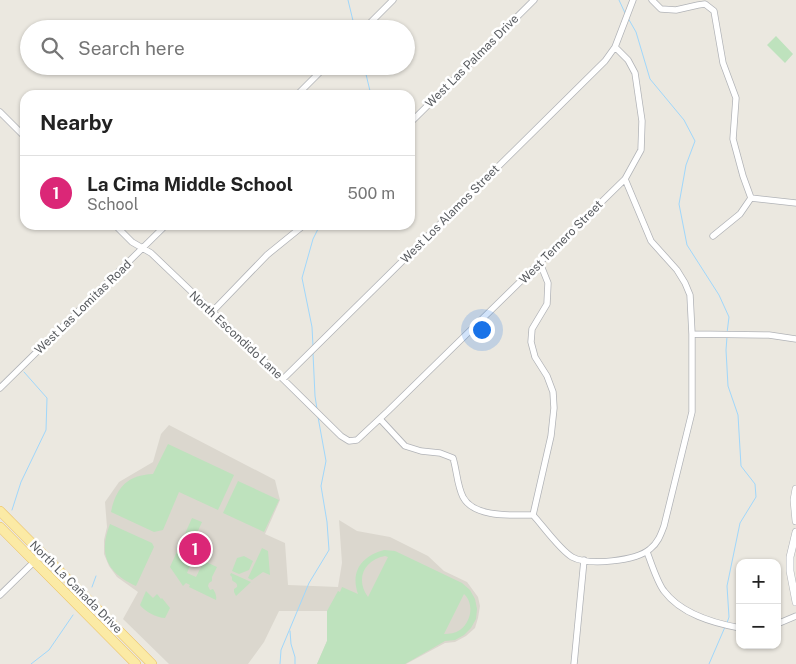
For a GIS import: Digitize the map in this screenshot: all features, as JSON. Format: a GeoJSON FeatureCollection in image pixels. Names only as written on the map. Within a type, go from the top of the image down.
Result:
{"type":"FeatureCollection","features":[{"type":"Feature","properties":{"kind":"main road","name":"North La Cañada Drive"},"geometry":{"type":"LineString","coordinates":[[0,511],[152,664]]}},
{"type":"Feature","properties":{"kind":"main road","name":"North La Cañada Drive"},"geometry":{"type":"LineString","coordinates":[[0,527],[136,664]]}},
{"type":"Feature","properties":{"kind":"street"},"geometry":{"type":"LineString","coordinates":[[373,20],[393,0]]}},
{"type":"Feature","properties":{"kind":"street","name":"West Las Palmas Drive"},"geometry":{"type":"LineString","coordinates":[[415,118],[534,0]]}},
{"type":"Feature","properties":{"kind":"street"},"geometry":{"type":"LineString","coordinates":[[615,47],[633,0]]}},
{"type":"Feature","properties":{"kind":"street"},"geometry":{"type":"LineString","coordinates":[[652,0],[661,9],[676,10],[706,4],[714,11],[723,63],[736,98],[733,139],[751,198]]}},
{"type":"Feature","properties":{"kind":"street","name":"West Ternero Street"},"geometry":{"type":"LineString","coordinates":[[358,440],[625,179],[641,150],[642,121],[636,74],[628,60],[615,47]]}},
{"type":"Feature","properties":{"kind":"street","name":"West Los Alamos Street"},"geometry":{"type":"LineString","coordinates":[[283,379],[605,61],[615,47]]}},
{"type":"Feature","properties":{"kind":"street"},"geometry":{"type":"LineString","coordinates":[[302,90],[317,75]]}},
{"type":"Feature","properties":{"kind":"street"},"geometry":{"type":"LineString","coordinates":[[0,112],[20,132]]}},
{"type":"Feature","properties":{"kind":"street"},"geometry":{"type":"LineString","coordinates":[[380,419],[405,446],[421,452],[440,453],[453,458],[464,498],[471,506],[483,512],[533,515],[566,552],[574,558],[612,562],[646,552],[657,541],[664,526],[692,412],[690,295],[677,270],[651,241],[625,179]]}},
{"type":"Feature","properties":{"kind":"street"},"geometry":{"type":"LineString","coordinates":[[751,198],[796,203]]}},
{"type":"Feature","properties":{"kind":"street"},"geometry":{"type":"LineString","coordinates":[[714,236],[740,214],[751,198]]}},
{"type":"Feature","properties":{"kind":"street","name":"North Escondido Lane"},"geometry":{"type":"LineString","coordinates":[[120,230],[132,242],[151,254],[283,379],[340,436],[349,441],[358,440]]}},
{"type":"Feature","properties":{"kind":"street","name":"West Las Lomitas Road"},"geometry":{"type":"LineString","coordinates":[[0,388],[161,230]]}},
{"type":"Feature","properties":{"kind":"street"},"geometry":{"type":"LineString","coordinates":[[212,312],[268,255],[298,230]]}},
{"type":"Feature","properties":{"kind":"street"},"geometry":{"type":"LineString","coordinates":[[533,515],[551,436],[554,408],[551,386],[535,358],[531,342],[532,329],[547,304],[548,283],[540,263]]}},
{"type":"Feature","properties":{"kind":"street"},"geometry":{"type":"LineString","coordinates":[[692,334],[769,335],[796,339]]}},
{"type":"Feature","properties":{"kind":"street"},"geometry":{"type":"LineString","coordinates":[[796,488],[794,500],[796,521]]}},
{"type":"Feature","properties":{"kind":"street"},"geometry":{"type":"LineString","coordinates":[[796,532],[790,557],[790,571],[796,602]]}},
{"type":"Feature","properties":{"kind":"street"},"geometry":{"type":"LineString","coordinates":[[646,552],[662,590],[672,600],[684,609],[705,619],[736,627]]}},
{"type":"Feature","properties":{"kind":"street"},"geometry":{"type":"LineString","coordinates":[[0,595],[42,554]]}},
{"type":"Feature","properties":{"kind":"street"},"geometry":{"type":"LineString","coordinates":[[574,664],[582,560]]}},
{"type":"Feature","properties":{"kind":"street"},"geometry":{"type":"LineString","coordinates":[[781,622],[796,616]]}},
{"type":"Feature","properties":{"kind":"shaded area"},"geometry":{"type":"Polygon","coordinates":[[[169,425],[275,480],[280,500],[265,534],[285,543],[288,585],[338,587],[342,563],[339,520],[357,531],[390,537],[428,556],[444,571],[467,582],[478,597],[480,606],[475,628],[455,642],[445,643],[406,664],[317,664],[327,641],[327,611],[279,611],[264,642],[248,664],[169,664],[123,619],[138,592],[117,577],[109,566],[104,554],[104,540],[107,527],[105,502],[119,482],[153,462],[161,434],[169,425]]]}},
{"type":"Feature","properties":{"kind":"green space"},"geometry":{"type":"Polygon","coordinates":[[[776,36],[793,54],[785,63],[767,45],[776,36]]]}},
{"type":"Feature","properties":{"kind":"green space"},"geometry":{"type":"Polygon","coordinates":[[[168,444],[234,475],[218,510],[179,492],[163,530],[154,532],[111,512],[116,496],[124,484],[136,477],[153,474],[168,444]]]}},
{"type":"Feature","properties":{"kind":"green space"},"geometry":{"type":"Polygon","coordinates":[[[238,481],[279,500],[264,532],[223,513],[238,481]]]}},
{"type":"Feature","properties":{"kind":"green space"},"geometry":{"type":"Polygon","coordinates":[[[192,518],[202,522],[188,553],[193,555],[193,558],[187,573],[196,577],[204,561],[217,567],[208,586],[210,590],[214,590],[216,600],[189,587],[190,585],[186,583],[183,586],[170,567],[192,518]]]}},
{"type":"Feature","properties":{"kind":"green space"},"geometry":{"type":"Polygon","coordinates":[[[110,524],[152,543],[154,547],[136,586],[118,575],[108,561],[105,545],[110,524]]]}},
{"type":"Feature","properties":{"kind":"green space"},"geometry":{"type":"Polygon","coordinates":[[[262,548],[268,551],[270,575],[263,572],[252,580],[248,578],[262,548]]]}},
{"type":"Feature","properties":{"kind":"green space"},"geometry":{"type":"Polygon","coordinates":[[[384,550],[395,551],[462,583],[470,590],[475,599],[476,619],[464,635],[455,640],[445,641],[405,664],[317,664],[327,641],[327,611],[342,587],[358,594],[356,586],[357,572],[364,560],[384,550]],[[385,556],[372,562],[364,571],[362,584],[368,597],[388,557],[385,556]],[[464,594],[444,634],[460,630],[467,622],[470,607],[464,594]]]}},
{"type":"Feature","properties":{"kind":"green space"},"geometry":{"type":"Polygon","coordinates":[[[244,556],[253,561],[249,570],[239,574],[232,571],[237,558],[244,556]]]}},
{"type":"Feature","properties":{"kind":"green space"},"geometry":{"type":"Polygon","coordinates":[[[231,573],[251,582],[236,596],[234,589],[237,587],[237,584],[232,580],[231,573]]]}},
{"type":"Feature","properties":{"kind":"green space"},"geometry":{"type":"Polygon","coordinates":[[[146,591],[153,598],[157,594],[170,608],[165,618],[151,614],[140,605],[146,591]]]}},
{"type":"Feature","properties":{"kind":"waterway"},"geometry":{"type":"LineString","coordinates":[[348,0],[353,20]]}},
{"type":"Feature","properties":{"kind":"waterway"},"geometry":{"type":"LineString","coordinates":[[619,0],[625,13]]}},
{"type":"Feature","properties":{"kind":"waterway"},"geometry":{"type":"LineString","coordinates":[[628,18],[636,32],[650,79],[684,120],[695,141],[686,165],[679,204],[687,245],[719,295],[729,317],[727,333]]}},
{"type":"Feature","properties":{"kind":"waterway"},"geometry":{"type":"LineString","coordinates":[[366,75],[370,90]]}},
{"type":"Feature","properties":{"kind":"waterway"},"geometry":{"type":"LineString","coordinates":[[313,346],[312,327],[302,278],[313,239],[318,230]]}},
{"type":"Feature","properties":{"kind":"waterway"},"geometry":{"type":"LineString","coordinates":[[727,337],[728,386],[738,415],[741,466],[755,484],[756,497],[740,523],[727,586],[729,617],[727,623]]}},
{"type":"Feature","properties":{"kind":"waterway"},"geometry":{"type":"LineString","coordinates":[[313,353],[317,409]]}},
{"type":"Feature","properties":{"kind":"waterway"},"geometry":{"type":"LineString","coordinates":[[12,510],[21,482],[46,430],[47,398],[24,372]]}},
{"type":"Feature","properties":{"kind":"waterway"},"geometry":{"type":"LineString","coordinates":[[280,664],[281,650],[309,583],[329,550],[321,486],[326,461],[318,417]]}},
{"type":"Feature","properties":{"kind":"waterway"},"geometry":{"type":"LineString","coordinates":[[92,587],[96,576]]}},
{"type":"Feature","properties":{"kind":"waterway"},"geometry":{"type":"LineString","coordinates":[[31,664],[49,650],[73,615]]}},
{"type":"Feature","properties":{"kind":"waterway"},"geometry":{"type":"LineString","coordinates":[[709,664],[725,627]]}},
{"type":"Feature","properties":{"kind":"waterway"},"geometry":{"type":"LineString","coordinates":[[290,631],[295,664]]}},
{"type":"Feature","properties":{"kind":"place","name":"La Cima Middle School"},"geometry":{"type":"Point","coordinates":[195,549]}}]}
